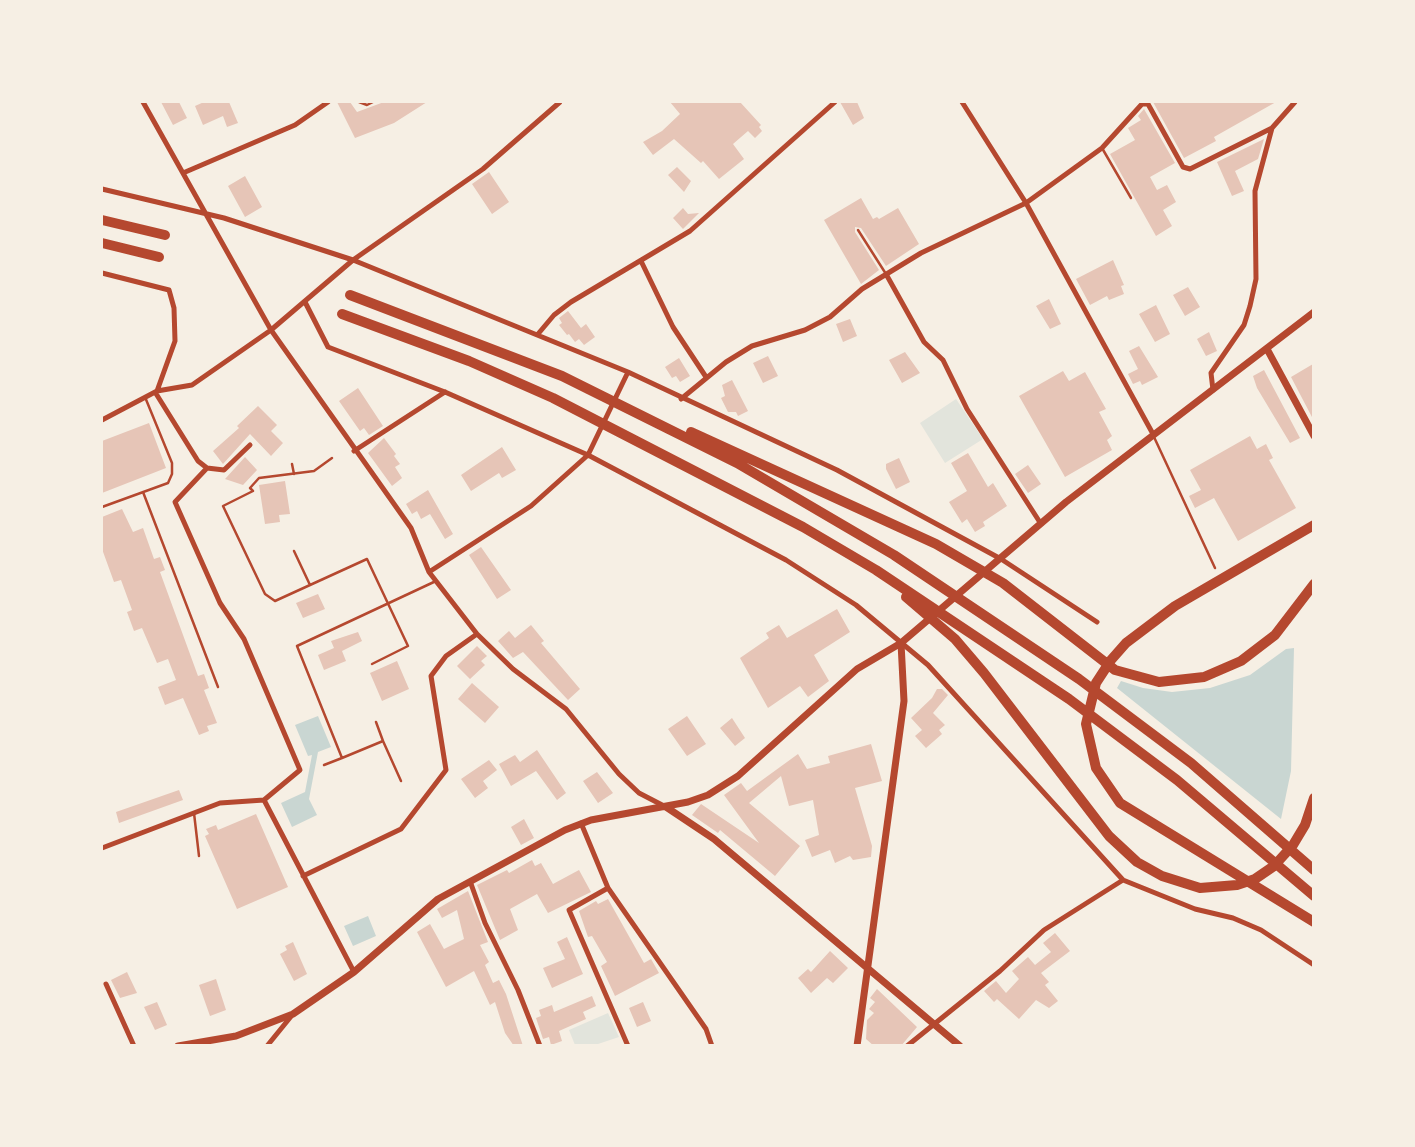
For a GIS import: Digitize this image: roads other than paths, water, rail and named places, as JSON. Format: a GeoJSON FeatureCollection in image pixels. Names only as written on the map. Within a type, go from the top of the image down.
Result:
{"type":"FeatureCollection","features":[{"type":"Feature","properties":{"kind":"highway"},"geometry":{"type":"LineString","coordinates":[[102,220],[166,235]]}},
{"type":"Feature","properties":{"kind":"highway"},"geometry":{"type":"LineString","coordinates":[[102,243],[159,257]]}},
{"type":"Feature","properties":{"kind":"highway"},"geometry":{"type":"LineString","coordinates":[[350,295],[562,376],[814,486],[936,544],[1003,583],[1115,670],[1158,682],[1203,677],[1241,662],[1275,635],[1314,584]]}},
{"type":"Feature","properties":{"kind":"highway"},"geometry":{"type":"LineString","coordinates":[[342,314],[469,361],[553,398],[803,527],[876,570],[1090,715],[1177,780],[1314,896]]}},
{"type":"Feature","properties":{"kind":"highway"},"geometry":{"type":"LineString","coordinates":[[562,376],[737,463],[894,555],[986,614],[1191,763],[1314,870]]}},
{"type":"Feature","properties":{"kind":"highway"},"geometry":{"type":"LineString","coordinates":[[1314,524],[1185,600],[1126,643],[1096,683],[1089,706],[1088,739],[1096,768],[1120,803],[1226,865],[1314,922]]}},
{"type":"Feature","properties":{"kind":"highway"},"geometry":{"type":"LineString","coordinates":[[876,570],[955,639],[1109,836],[1137,862],[1162,876],[1181,884],[1220,888],[1255,879],[1274,866],[1293,845],[1305,825],[1314,798]]}},
{"type":"Feature","properties":{"kind":"street"},"geometry":{"type":"LineString","coordinates":[[143,102],[271,330],[411,528],[429,572],[477,634],[513,669],[566,709],[619,774],[639,793],[666,807],[714,839],[932,1025],[960,1045]]}},
{"type":"Feature","properties":{"kind":"street"},"geometry":{"type":"LineString","coordinates":[[183,173],[295,125],[328,102]]}},
{"type":"Feature","properties":{"kind":"street"},"geometry":{"type":"LineString","coordinates":[[102,420],[157,391],[192,385],[271,330],[353,260],[483,169],[560,102]]}},
{"type":"Feature","properties":{"kind":"street"},"geometry":{"type":"LineString","coordinates":[[538,334],[571,302],[690,231],[835,102]]}},
{"type":"Feature","properties":{"kind":"street"},"geometry":{"type":"LineString","coordinates":[[962,102],[1026,202],[1153,434]]}},
{"type":"Feature","properties":{"kind":"street"},"geometry":{"type":"LineString","coordinates":[[681,400],[706,377],[752,346],[805,330],[830,317],[886,274],[920,253],[1026,202],[1102,148],[1145,103],[1149,104],[1183,167],[1190,169],[1272,128],[1295,102]]}},
{"type":"Feature","properties":{"kind":"street"},"geometry":{"type":"LineString","coordinates":[[1213,390],[1211,373],[1244,325],[1250,306],[1256,279],[1255,191],[1272,128]]}},
{"type":"Feature","properties":{"kind":"street"},"geometry":{"type":"LineString","coordinates":[[102,189],[203,212],[353,260],[628,372],[681,400],[836,470],[1001,559],[1097,622]]}},
{"type":"Feature","properties":{"kind":"street"},"geometry":{"type":"LineString","coordinates":[[641,261],[673,327],[706,377]]}},
{"type":"Feature","properties":{"kind":"street"},"geometry":{"type":"LineString","coordinates":[[102,273],[169,290],[174,308],[175,341],[157,391]]}},
{"type":"Feature","properties":{"kind":"street"},"geometry":{"type":"LineString","coordinates":[[886,274],[925,342],[943,360],[967,410],[1041,524]]}},
{"type":"Feature","properties":{"kind":"street"},"geometry":{"type":"LineString","coordinates":[[305,302],[328,347],[590,452],[786,560],[856,605],[928,665],[996,737],[1088,845],[1123,880],[1195,909],[1233,918],[1261,930],[1314,965]]}},
{"type":"Feature","properties":{"kind":"street"},"geometry":{"type":"LineString","coordinates":[[178,1045],[236,1036],[293,1014],[354,972],[421,912],[470,881],[581,823],[666,807],[708,795],[738,776],[857,669],[901,643],[1041,524],[1153,434],[1314,312]]}},
{"type":"Feature","properties":{"kind":"street"},"geometry":{"type":"LineString","coordinates":[[1267,349],[1314,436]]}},
{"type":"Feature","properties":{"kind":"street"},"geometry":{"type":"LineString","coordinates":[[429,572],[531,506],[590,452],[628,372]]}},
{"type":"Feature","properties":{"kind":"street"},"geometry":{"type":"LineString","coordinates":[[157,391],[198,461],[207,468],[224,470],[250,445]]}},
{"type":"Feature","properties":{"kind":"street"},"geometry":{"type":"LineString","coordinates":[[354,451],[445,392]]}},
{"type":"Feature","properties":{"kind":"street"},"geometry":{"type":"LineString","coordinates":[[102,848],[220,803],[264,800],[300,770],[244,639],[220,603],[176,502],[207,468]]}},
{"type":"Feature","properties":{"kind":"street"},"geometry":{"type":"LineString","coordinates":[[303,876],[401,829],[446,770],[431,676],[446,656],[477,634]]}},
{"type":"Feature","properties":{"kind":"street"},"geometry":{"type":"LineString","coordinates":[[857,1045],[904,701],[901,643]]}},
{"type":"Feature","properties":{"kind":"street"},"geometry":{"type":"LineString","coordinates":[[264,800],[354,972]]}},
{"type":"Feature","properties":{"kind":"street"},"geometry":{"type":"LineString","coordinates":[[581,823],[608,888],[706,1029],[712,1045]]}},
{"type":"Feature","properties":{"kind":"street"},"geometry":{"type":"LineString","coordinates":[[907,1045],[1000,971],[1044,930],[1123,880]]}},
{"type":"Feature","properties":{"kind":"street"},"geometry":{"type":"LineString","coordinates":[[470,881],[485,923],[518,990],[540,1045]]}},
{"type":"Feature","properties":{"kind":"street"},"geometry":{"type":"LineString","coordinates":[[608,888],[569,910],[628,1045]]}},
{"type":"Feature","properties":{"kind":"street"},"geometry":{"type":"LineString","coordinates":[[106,984],[134,1045]]}},
{"type":"Feature","properties":{"kind":"street"},"geometry":{"type":"LineString","coordinates":[[267,1045],[293,1014]]}},
{"type":"Feature","properties":{"kind":"lane"},"geometry":{"type":"LineString","coordinates":[[359,102],[373,102]]}},
{"type":"Feature","properties":{"kind":"lane"},"geometry":{"type":"LineString","coordinates":[[1102,148],[1131,198]]}},
{"type":"Feature","properties":{"kind":"lane"},"geometry":{"type":"LineString","coordinates":[[858,230],[886,274]]}},
{"type":"Feature","properties":{"kind":"lane"},"geometry":{"type":"LineString","coordinates":[[102,507],[168,483],[172,474],[172,463],[145,397]]}},
{"type":"Feature","properties":{"kind":"lane"},"geometry":{"type":"LineString","coordinates":[[1153,434],[1215,568]]}},
{"type":"Feature","properties":{"kind":"lane"},"geometry":{"type":"LineString","coordinates":[[223,506],[253,491],[250,488],[259,478],[314,471],[332,457]]}},
{"type":"Feature","properties":{"kind":"lane"},"geometry":{"type":"LineString","coordinates":[[292,464],[294,474]]}},
{"type":"Feature","properties":{"kind":"lane"},"geometry":{"type":"LineString","coordinates":[[143,492],[218,687]]}},
{"type":"Feature","properties":{"kind":"lane"},"geometry":{"type":"LineString","coordinates":[[221,501],[265,594],[275,601],[367,559],[408,646],[372,664]]}},
{"type":"Feature","properties":{"kind":"lane"},"geometry":{"type":"LineString","coordinates":[[294,551],[310,585]]}},
{"type":"Feature","properties":{"kind":"lane"},"geometry":{"type":"LineString","coordinates":[[342,758],[297,646],[436,582]]}},
{"type":"Feature","properties":{"kind":"lane"},"geometry":{"type":"LineString","coordinates":[[376,722],[401,781]]}},
{"type":"Feature","properties":{"kind":"lane"},"geometry":{"type":"LineString","coordinates":[[324,765],[383,741]]}},
{"type":"Feature","properties":{"kind":"lane"},"geometry":{"type":"LineString","coordinates":[[194,813],[199,856]]}}]}
